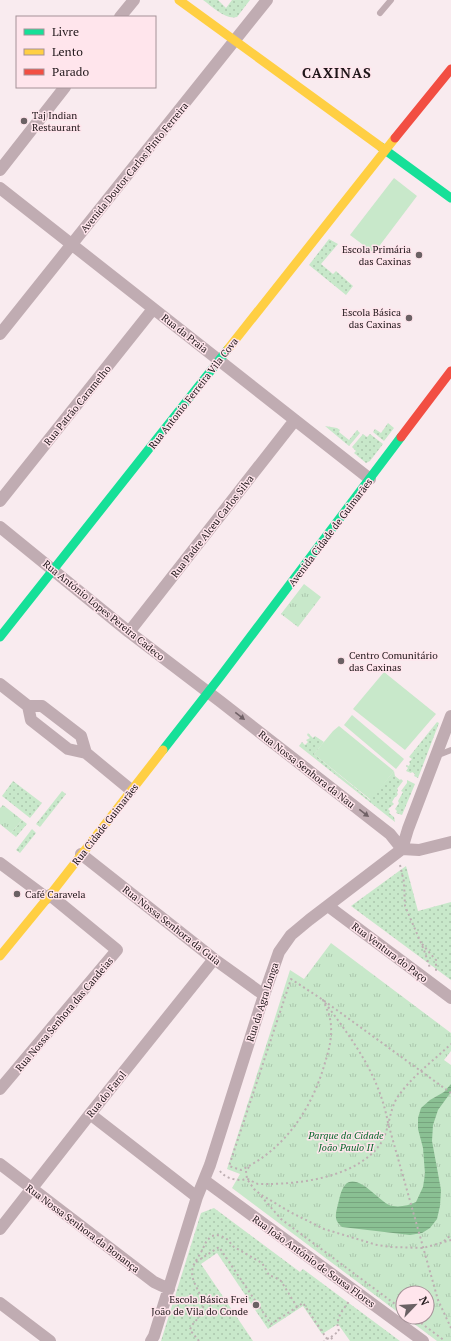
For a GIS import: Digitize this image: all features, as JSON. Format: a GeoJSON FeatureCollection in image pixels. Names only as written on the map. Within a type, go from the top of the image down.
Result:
{"type":"FeatureCollection","features":[{"type":"Feature","properties":{"kind":"street"},"geometry":{"type":"LineString","coordinates":[[121,16],[134,0]]}},
{"type":"Feature","properties":{"kind":"street"},"geometry":{"type":"LineString","coordinates":[[180,0],[451,198]]}},
{"type":"Feature","properties":{"kind":"street","name":"Avenida Doutor Carlos Pinto Ferreira"},"geometry":{"type":"LineString","coordinates":[[0,334],[267,0]]}},
{"type":"Feature","properties":{"kind":"street","name":"Rua Antonio Ferreira Vila Cova"},"geometry":{"type":"LineString","coordinates":[[1,632],[54,570],[451,69]]}},
{"type":"Feature","properties":{"kind":"street"},"geometry":{"type":"LineString","coordinates":[[0,170],[64,88]]}},
{"type":"Feature","properties":{"kind":"street","name":"Rua da Praia"},"geometry":{"type":"LineString","coordinates":[[0,188],[370,479]]}},
{"type":"Feature","properties":{"kind":"street","name":"Rua Patrão Caramelho"},"geometry":{"type":"LineString","coordinates":[[0,501],[153,309]]}},
{"type":"Feature","properties":{"kind":"street","name":"Avenida Cidade de Guimarães"},"geometry":{"type":"LineString","coordinates":[[209,692],[451,371]]}},
{"type":"Feature","properties":{"kind":"street","name":"Rua Padre Alceu Carlos Silva"},"geometry":{"type":"LineString","coordinates":[[129,632],[295,420]]}},
{"type":"Feature","properties":{"kind":"street","name":"Rua António Lopes Pereira Cadeco"},"geometry":{"type":"LineString","coordinates":[[0,527],[129,632],[209,692]]}},
{"type":"Feature","properties":{"kind":"street"},"geometry":{"type":"LineString","coordinates":[[0,684],[28,706],[42,706],[81,736],[86,753]]}},
{"type":"Feature","properties":{"kind":"street","name":"Rua Cidade Guimarães"},"geometry":{"type":"LineString","coordinates":[[0,956],[209,692]]}},
{"type":"Feature","properties":{"kind":"street","name":"Rua Nossa Senhora da Nau"},"geometry":{"type":"LineString","coordinates":[[209,692],[390,834],[402,849]]}},
{"type":"Feature","properties":{"kind":"street"},"geometry":{"type":"LineString","coordinates":[[28,706],[31,720],[68,749],[86,753],[131,790]]}},
{"type":"Feature","properties":{"kind":"street"},"geometry":{"type":"LineString","coordinates":[[451,716],[408,829],[402,849],[419,850],[451,842]]}},
{"type":"Feature","properties":{"kind":"street","name":"Rua da Agra Longa"},"geometry":{"type":"LineString","coordinates":[[151,1341],[169,1289],[197,1197],[204,1180],[279,952],[291,936],[309,920],[402,849]]}},
{"type":"Feature","properties":{"kind":"street","name":"Rua Nossa Senhora da Guia"},"geometry":{"type":"LineString","coordinates":[[81,854],[214,959],[264,995]]}},
{"type":"Feature","properties":{"kind":"street"},"geometry":{"type":"LineString","coordinates":[[0,863],[48,897]]}},
{"type":"Feature","properties":{"kind":"street","name":"Rua Nossa Senhora das Candeias"},"geometry":{"type":"LineString","coordinates":[[2,1081],[117,950],[48,897]]}},
{"type":"Feature","properties":{"kind":"street","name":"Rua Ventura do Paço"},"geometry":{"type":"LineString","coordinates":[[328,906],[451,998]]}},
{"type":"Feature","properties":{"kind":"street","name":"Rua do Farol"},"geometry":{"type":"LineString","coordinates":[[0,1229],[214,959]]}},
{"type":"Feature","properties":{"kind":"street"},"geometry":{"type":"LineString","coordinates":[[90,1114],[197,1197]]}},
{"type":"Feature","properties":{"kind":"street","name":"Rua Nossa Senhora da Bonança"},"geometry":{"type":"LineString","coordinates":[[0,1164],[154,1282],[169,1289]]}},
{"type":"Feature","properties":{"kind":"street","name":"Rua João António de Sousa Flores"},"geometry":{"type":"LineString","coordinates":[[204,1180],[423,1341]]}},
{"type":"Feature","properties":{"kind":"street"},"geometry":{"type":"LineString","coordinates":[[0,1303],[50,1341]]}},
{"type":"Feature","properties":{"kind":"lane"},"geometry":{"type":"LineString","coordinates":[[380,13],[391,0]]}},
{"type":"Feature","properties":{"kind":"lane"},"geometry":{"type":"LineString","coordinates":[[436,756],[451,750]]}},
{"type":"Feature","properties":{"kind":"path"},"geometry":{"type":"LineString","coordinates":[[400,865],[404,882],[405,906],[430,971]]}},
{"type":"Feature","properties":{"kind":"path"},"geometry":{"type":"LineString","coordinates":[[420,942],[436,960],[436,975]]}},
{"type":"Feature","properties":{"kind":"path"},"geometry":{"type":"LineString","coordinates":[[323,1000],[329,1014],[331,1026],[329,1047],[316,1090],[308,1108],[290,1133],[273,1149],[241,1170],[229,1166],[291,979],[323,1000],[451,1092]]}},
{"type":"Feature","properties":{"kind":"path"},"geometry":{"type":"LineString","coordinates":[[323,1000],[352,1040],[372,1072],[385,1104],[388,1123],[438,1300],[451,1328]]}},
{"type":"Feature","properties":{"kind":"path"},"geometry":{"type":"LineString","coordinates":[[216,1167],[223,1176],[239,1180],[247,1179],[258,1184],[309,1181],[351,1168],[368,1157],[381,1143],[397,1099],[422,1071],[451,1044]]}},
{"type":"Feature","properties":{"kind":"path"},"geometry":{"type":"LineString","coordinates":[[249,1166],[246,1171],[247,1179],[254,1189],[290,1212],[324,1229],[377,1245],[423,1248],[451,1240]]}},
{"type":"Feature","properties":{"kind":"path"},"geometry":{"type":"LineString","coordinates":[[260,1194],[281,1219],[395,1304]]}},
{"type":"Feature","properties":{"kind":"path"},"geometry":{"type":"LineString","coordinates":[[443,1242],[451,1235]]}},
{"type":"Feature","properties":{"kind":"path"},"geometry":{"type":"LineString","coordinates":[[199,1341],[190,1330],[203,1310],[203,1302],[192,1274],[192,1268],[208,1239],[212,1236],[222,1236],[226,1238],[234,1247],[262,1263],[269,1275],[281,1282],[298,1307]]}},
{"type":"Feature","properties":{"kind":"path"},"geometry":{"type":"LineString","coordinates":[[195,1263],[219,1247],[271,1324],[303,1303],[325,1340],[339,1331],[337,1327],[338,1319],[350,1299]]}},
{"type":"Feature","properties":{"kind":"path"},"geometry":{"type":"LineString","coordinates":[[424,1325],[445,1341]]}},
{"type":"Feature","properties":{"kind":"path"},"geometry":{"type":"LineString","coordinates":[[331,1337],[334,1341]]}},
{"type":"Feature","properties":{"kind":"green space"},"geometry":{"type":"Polygon","coordinates":[[[203,0],[218,0],[226,8],[232,0],[250,0],[237,17],[228,17],[203,0]]]}},
{"type":"Feature","properties":{"kind":"green space"},"geometry":{"type":"Polygon","coordinates":[[[394,178],[417,196],[374,253],[350,235],[394,178]]]}},
{"type":"Feature","properties":{"kind":"green space"},"geometry":{"type":"Polygon","coordinates":[[[329,239],[338,244],[321,264],[333,274],[336,271],[353,286],[346,295],[309,265],[329,239]]]}},
{"type":"Feature","properties":{"kind":"green space"},"geometry":{"type":"Polygon","coordinates":[[[388,423],[394,428],[384,441],[373,432],[375,429],[381,433],[388,423]]]}},
{"type":"Feature","properties":{"kind":"green space"},"geometry":{"type":"Polygon","coordinates":[[[325,426],[337,428],[340,430],[339,432],[349,440],[357,430],[360,433],[349,446],[325,426]]]}},
{"type":"Feature","properties":{"kind":"green space"},"geometry":{"type":"Polygon","coordinates":[[[363,434],[367,437],[370,434],[383,444],[370,461],[366,463],[354,453],[356,451],[352,447],[363,434]]]}},
{"type":"Feature","properties":{"kind":"green space"},"geometry":{"type":"Polygon","coordinates":[[[304,584],[321,597],[298,627],[281,614],[304,584]]]}},
{"type":"Feature","properties":{"kind":"green space"},"geometry":{"type":"Polygon","coordinates":[[[384,672],[436,714],[405,750],[353,709],[384,672]]]}},
{"type":"Feature","properties":{"kind":"green space"},"geometry":{"type":"Polygon","coordinates":[[[352,715],[404,759],[396,769],[344,725],[352,715]]]}},
{"type":"Feature","properties":{"kind":"green space"},"geometry":{"type":"Polygon","coordinates":[[[437,722],[439,723],[418,778],[414,776],[415,774],[412,772],[406,771],[408,768],[406,766],[409,766],[409,762],[412,759],[409,757],[437,722]]]}},
{"type":"Feature","properties":{"kind":"green space"},"geometry":{"type":"Polygon","coordinates":[[[339,726],[394,771],[371,800],[314,754],[339,726]]]}},
{"type":"Feature","properties":{"kind":"green space"},"geometry":{"type":"Polygon","coordinates":[[[308,733],[313,738],[315,736],[324,742],[314,754],[370,800],[394,771],[395,776],[403,781],[397,789],[398,794],[392,802],[394,804],[388,809],[390,811],[389,813],[394,817],[395,822],[299,746],[302,742],[305,745],[308,742],[306,740],[310,738],[307,735],[308,733]]]}},
{"type":"Feature","properties":{"kind":"green space"},"geometry":{"type":"Polygon","coordinates":[[[407,780],[415,784],[402,815],[396,813],[397,811],[395,809],[399,803],[398,801],[403,792],[401,791],[407,783],[407,780]]]}},
{"type":"Feature","properties":{"kind":"green space"},"geometry":{"type":"Polygon","coordinates":[[[13,781],[42,803],[30,818],[2,796],[13,781]]]}},
{"type":"Feature","properties":{"kind":"green space"},"geometry":{"type":"Polygon","coordinates":[[[62,791],[66,794],[40,827],[36,824],[62,791]]]}},
{"type":"Feature","properties":{"kind":"green space"},"geometry":{"type":"Polygon","coordinates":[[[3,805],[22,820],[11,833],[0,824],[0,808],[3,805]]]}},
{"type":"Feature","properties":{"kind":"green space"},"geometry":{"type":"Polygon","coordinates":[[[22,820],[27,824],[16,837],[11,833],[22,820]]]}},
{"type":"Feature","properties":{"kind":"green space"},"geometry":{"type":"Polygon","coordinates":[[[32,829],[36,833],[20,853],[16,850],[32,829]]]}},
{"type":"Feature","properties":{"kind":"green space"},"geometry":{"type":"Polygon","coordinates":[[[406,866],[418,911],[451,902],[451,980],[351,906],[406,866]]]}},
{"type":"Feature","properties":{"kind":"green space","name":"Parque da Cidade João Paulo II"},"geometry":{"type":"Polygon","coordinates":[[[331,943],[451,1033],[451,1051],[444,1060],[451,1065],[451,1341],[437,1341],[416,1325],[435,1325],[435,1285],[395,1285],[395,1310],[232,1188],[240,1174],[227,1169],[290,970],[304,979],[331,943]]]}},
{"type":"Feature","properties":{"kind":"green space","name":"Escola Básica Frei João de Vila do Conde"},"geometry":{"type":"Polygon","coordinates":[[[214,1208],[300,1272],[303,1269],[400,1341],[350,1341],[338,1324],[322,1334],[303,1306],[268,1329],[217,1253],[201,1264],[253,1341],[161,1341],[201,1213],[214,1208]]]}},
{"type":"Feature","properties":{"kind":"shaded area"},"geometry":{"type":"Polygon","coordinates":[[[451,1084],[451,1092],[438,1110],[433,1125],[432,1141],[441,1190],[437,1219],[430,1228],[422,1233],[410,1235],[342,1227],[337,1221],[336,1211],[342,1190],[345,1185],[350,1182],[361,1184],[389,1205],[402,1206],[410,1205],[416,1202],[423,1187],[425,1174],[423,1148],[418,1129],[418,1118],[421,1108],[430,1100],[444,1092],[451,1084]]]}},
{"type":"Feature","properties":{"kind":"traffic: fast"},"geometry":{"type":"LineString","coordinates":[[381,147],[451,198]]}},
{"type":"Feature","properties":{"kind":"traffic: fast"},"geometry":{"type":"LineString","coordinates":[[0,637],[228,349]]}},
{"type":"Feature","properties":{"kind":"traffic: fast"},"geometry":{"type":"LineString","coordinates":[[163,750],[401,437]]}},
{"type":"Feature","properties":{"kind":"traffic: slow"},"geometry":{"type":"LineString","coordinates":[[179,0],[381,147]]}},
{"type":"Feature","properties":{"kind":"traffic: slow"},"geometry":{"type":"LineString","coordinates":[[228,349],[395,138]]}},
{"type":"Feature","properties":{"kind":"traffic: slow"},"geometry":{"type":"LineString","coordinates":[[0,956],[50,895],[163,750]]}},
{"type":"Feature","properties":{"kind":"traffic: jam"},"geometry":{"type":"LineString","coordinates":[[395,138],[451,69]]}},
{"type":"Feature","properties":{"kind":"traffic: jam"},"geometry":{"type":"LineString","coordinates":[[401,437],[451,371]]}},
{"type":"Feature","properties":{"kind":"place","name":"Taj Indian Restaurant"},"geometry":{"type":"Point","coordinates":[24,121]}},
{"type":"Feature","properties":{"kind":"place","name":"Escola Primária das Caxinas"},"geometry":{"type":"Point","coordinates":[419,255]}},
{"type":"Feature","properties":{"kind":"place","name":"Escola Básica das Caxinas"},"geometry":{"type":"Point","coordinates":[409,318]}},
{"type":"Feature","properties":{"kind":"place","name":"Centro Comunitário das Caxinas"},"geometry":{"type":"Point","coordinates":[341,661]}},
{"type":"Feature","properties":{"kind":"place","name":"Café Caravela"},"geometry":{"type":"Point","coordinates":[17,894]}},
{"type":"Feature","properties":{"kind":"place","name":"Escola Básica Frei João de Vila do Conde"},"geometry":{"type":"Point","coordinates":[256,1305]}},
{"type":"Feature","properties":{"kind":"district","name":"CAXINAS"},"geometry":{"type":"Point","coordinates":[337,73]}}]}
